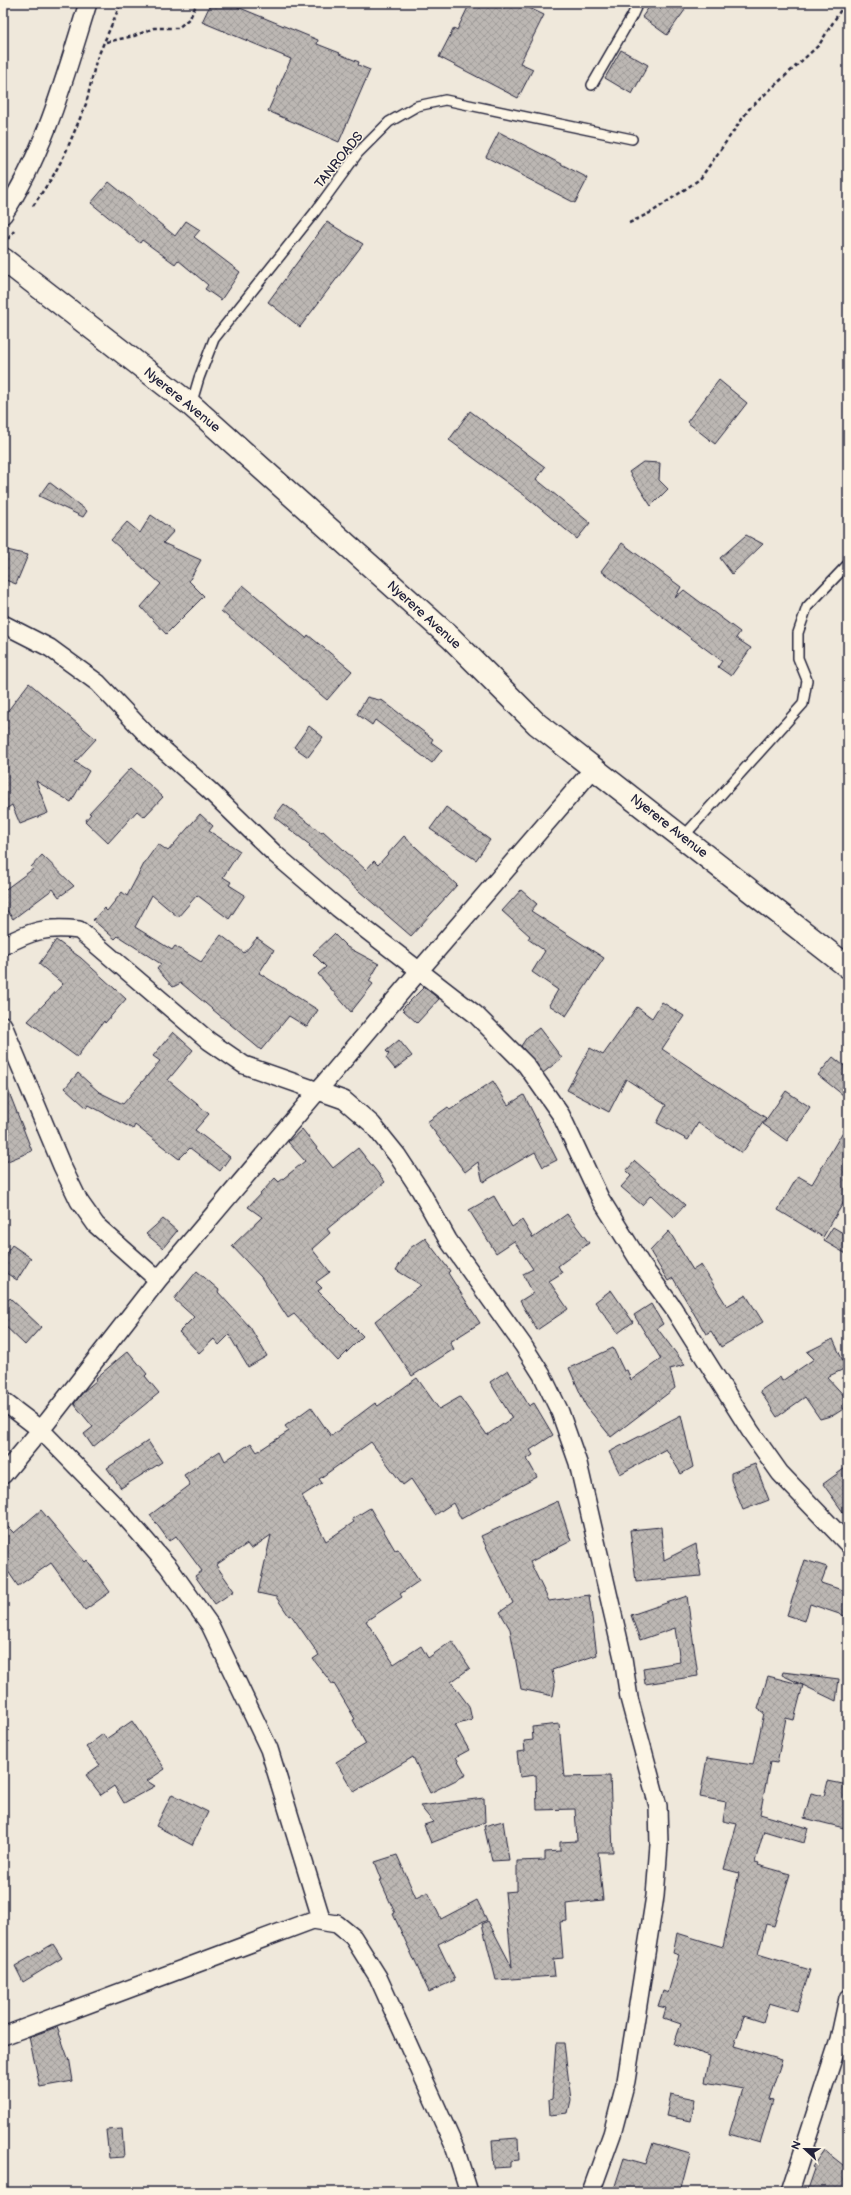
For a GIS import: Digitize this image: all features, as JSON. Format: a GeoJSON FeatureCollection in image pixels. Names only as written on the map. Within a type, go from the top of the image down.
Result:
{"type":"FeatureCollection","features":[{"type":"Feature","properties":{"kind":"main road","name":"Nyerere Avenue"},"geometry":{"type":"LineString","coordinates":[[5,250],[191,405],[451,638],[537,724],[848,967]]}},
{"type":"Feature","properties":{"kind":"street"},"geometry":{"type":"LineString","coordinates":[[3,215],[26,177],[47,132],[88,3]]}},
{"type":"Feature","properties":{"kind":"street"},"geometry":{"type":"LineString","coordinates":[[3,624],[50,648],[98,683],[149,737],[209,790],[276,856],[338,908],[475,1014],[526,1065],[561,1115],[574,1145],[608,1211],[641,1264],[673,1308],[750,1432],[780,1473],[848,1544]]}},
{"type":"Feature","properties":{"kind":"street"},"geometry":{"type":"LineString","coordinates":[[3,1475],[41,1430],[158,1280],[419,971],[594,768]]}},
{"type":"Feature","properties":{"kind":"street"},"geometry":{"type":"LineString","coordinates":[[3,946],[25,935],[57,927],[78,930],[209,1041],[244,1065],[344,1100],[372,1124],[397,1155],[420,1190],[448,1240],[498,1309],[542,1375],[560,1412],[578,1463],[623,1658],[629,1698],[658,1806],[659,1845],[648,1949],[626,2082],[612,2134],[591,2192]]}},
{"type":"Feature","properties":{"kind":"street"},"geometry":{"type":"LineString","coordinates":[[3,1025],[62,1166],[79,1201],[96,1225],[158,1280]]}},
{"type":"Feature","properties":{"kind":"street"},"geometry":{"type":"LineString","coordinates":[[3,1401],[41,1430],[126,1517],[168,1566],[210,1625],[269,1749],[322,1922]]}},
{"type":"Feature","properties":{"kind":"street"},"geometry":{"type":"LineString","coordinates":[[3,2036],[313,1920],[337,1924],[353,1938],[378,1977],[455,2148],[469,2192]]}},
{"type":"Feature","properties":{"kind":"street"},"geometry":{"type":"LineString","coordinates":[[790,2192],[839,2040],[848,1998]]}},
{"type":"Feature","properties":{"kind":"lane"},"geometry":{"type":"LineString","coordinates":[[592,85],[638,3]]}},
{"type":"Feature","properties":{"kind":"lane","name":"TANROADS"},"geometry":{"type":"LineString","coordinates":[[191,405],[199,378],[214,339],[315,212],[358,153],[389,122],[417,106],[445,100],[632,139]]}},
{"type":"Feature","properties":{"kind":"lane"},"geometry":{"type":"LineString","coordinates":[[683,837],[803,704],[807,680],[798,658],[798,634],[807,607],[848,564]]}},
{"type":"Feature","properties":{"kind":"path"},"geometry":{"type":"LineString","coordinates":[[28,212],[53,176],[64,154],[86,104],[96,61],[106,42],[121,3]]}},
{"type":"Feature","properties":{"kind":"path"},"geometry":{"type":"LineString","coordinates":[[106,42],[134,36],[154,28],[178,28],[190,18],[197,3]]}},
{"type":"Feature","properties":{"kind":"path"},"geometry":{"type":"LineString","coordinates":[[629,223],[652,212],[700,179],[749,109],[819,45],[845,3]]}},
{"type":"Feature","properties":{"kind":"path"},"geometry":{"type":"LineString","coordinates":[[5,250],[15,230]]}},
{"type":"Feature","properties":{"kind":"building"},"geometry":{"type":"Polygon","coordinates":[[[211,3],[228,3],[318,40],[317,44],[359,62],[358,65],[370,70],[339,142],[268,111],[291,59],[202,22],[211,3]]]}},
{"type":"Feature","properties":{"kind":"building"},"geometry":{"type":"Polygon","coordinates":[[[470,3],[519,3],[544,15],[520,63],[533,69],[518,98],[439,57],[454,28],[457,30],[470,3]]]}},
{"type":"Feature","properties":{"kind":"building"},"geometry":{"type":"Polygon","coordinates":[[[652,3],[675,3],[685,10],[667,35],[642,17],[652,3]]]}},
{"type":"Feature","properties":{"kind":"building"},"geometry":{"type":"Polygon","coordinates":[[[621,50],[648,65],[632,94],[605,78],[621,50]]]}},
{"type":"Feature","properties":{"kind":"building"},"geometry":{"type":"Polygon","coordinates":[[[499,132],[588,178],[575,203],[486,157],[499,132]]]}},
{"type":"Feature","properties":{"kind":"building"},"geometry":{"type":"Polygon","coordinates":[[[109,182],[175,236],[186,221],[200,230],[194,237],[240,272],[221,300],[205,289],[208,285],[178,260],[175,264],[142,240],[140,243],[91,203],[109,182]]]}},
{"type":"Feature","properties":{"kind":"building"},"geometry":{"type":"Polygon","coordinates":[[[327,222],[363,244],[300,327],[268,302],[327,222]]]}},
{"type":"Feature","properties":{"kind":"building"},"geometry":{"type":"Polygon","coordinates":[[[719,380],[747,403],[715,444],[687,422],[719,380]]]}},
{"type":"Feature","properties":{"kind":"building"},"geometry":{"type":"Polygon","coordinates":[[[470,411],[545,467],[536,479],[590,523],[577,539],[524,495],[449,440],[470,411]]]}},
{"type":"Feature","properties":{"kind":"building"},"geometry":{"type":"Polygon","coordinates":[[[643,462],[660,463],[659,480],[668,489],[651,506],[629,472],[643,462]]]}},
{"type":"Feature","properties":{"kind":"building"},"geometry":{"type":"Polygon","coordinates":[[[49,482],[87,511],[83,517],[39,496],[49,482]]]}},
{"type":"Feature","properties":{"kind":"building"},"geometry":{"type":"Polygon","coordinates":[[[151,515],[174,531],[163,543],[201,560],[189,581],[204,596],[166,634],[141,607],[161,584],[111,540],[127,522],[140,533],[151,515]]]}},
{"type":"Feature","properties":{"kind":"building"},"geometry":{"type":"Polygon","coordinates":[[[746,535],[763,544],[732,574],[720,558],[746,535]]]}},
{"type":"Feature","properties":{"kind":"building"},"geometry":{"type":"Polygon","coordinates":[[[622,543],[681,587],[675,598],[684,590],[740,632],[736,638],[751,648],[731,676],[718,667],[722,661],[601,571],[622,543]]]}},
{"type":"Feature","properties":{"kind":"building"},"geometry":{"type":"Polygon","coordinates":[[[3,549],[28,555],[16,584],[3,579],[3,549]]]}},
{"type":"Feature","properties":{"kind":"building"},"geometry":{"type":"Polygon","coordinates":[[[243,585],[306,638],[308,635],[352,671],[327,700],[221,611],[243,585]]]}},
{"type":"Feature","properties":{"kind":"building"},"geometry":{"type":"Polygon","coordinates":[[[29,683],[96,739],[75,762],[89,771],[71,802],[36,781],[48,813],[20,824],[12,805],[3,811],[3,717],[29,683]]]}},
{"type":"Feature","properties":{"kind":"building"},"geometry":{"type":"Polygon","coordinates":[[[367,697],[383,701],[433,739],[431,742],[442,750],[432,763],[375,720],[372,725],[357,714],[367,697]]]}},
{"type":"Feature","properties":{"kind":"building"},"geometry":{"type":"Polygon","coordinates":[[[309,726],[323,737],[308,757],[294,747],[309,726]]]}},
{"type":"Feature","properties":{"kind":"building"},"geometry":{"type":"Polygon","coordinates":[[[131,768],[163,797],[144,817],[137,811],[108,843],[85,821],[91,814],[89,813],[131,768]]]}},
{"type":"Feature","properties":{"kind":"building"},"geometry":{"type":"Polygon","coordinates":[[[284,804],[322,833],[323,831],[366,870],[374,861],[378,865],[404,836],[457,885],[411,936],[309,847],[310,845],[274,817],[284,804]]]}},
{"type":"Feature","properties":{"kind":"building"},"geometry":{"type":"Polygon","coordinates":[[[446,807],[490,840],[476,860],[430,829],[446,807]]]}},
{"type":"Feature","properties":{"kind":"building"},"geometry":{"type":"Polygon","coordinates":[[[200,814],[213,826],[209,831],[240,851],[223,877],[231,882],[229,885],[245,895],[229,919],[197,895],[178,917],[152,895],[135,927],[172,950],[175,946],[201,962],[221,935],[244,953],[257,938],[274,950],[259,973],[318,1010],[307,1027],[289,1016],[261,1050],[181,983],[173,987],[157,969],[161,964],[118,936],[115,939],[93,920],[104,908],[107,911],[122,892],[127,896],[145,862],[158,844],[168,851],[200,814]]]}},
{"type":"Feature","properties":{"kind":"building"},"geometry":{"type":"Polygon","coordinates":[[[42,855],[74,886],[59,897],[53,889],[13,919],[3,905],[3,891],[33,869],[31,867],[42,855]]]}},
{"type":"Feature","properties":{"kind":"building"},"geometry":{"type":"Polygon","coordinates":[[[521,890],[537,904],[531,911],[604,958],[566,1016],[549,1005],[558,990],[532,972],[545,951],[528,939],[530,936],[502,911],[521,890]]]}},
{"type":"Feature","properties":{"kind":"building"},"geometry":{"type":"Polygon","coordinates":[[[334,934],[347,947],[379,964],[369,981],[373,984],[351,1012],[318,974],[326,967],[313,954],[334,934]]]}},
{"type":"Feature","properties":{"kind":"building"},"geometry":{"type":"Polygon","coordinates":[[[56,940],[81,958],[126,999],[105,1023],[104,1021],[77,1057],[28,1021],[63,984],[39,964],[56,940]]]}},
{"type":"Feature","properties":{"kind":"building"},"geometry":{"type":"Polygon","coordinates":[[[424,987],[439,999],[417,1023],[402,1009],[424,987]]]}},
{"type":"Feature","properties":{"kind":"building"},"geometry":{"type":"Polygon","coordinates":[[[662,1002],[684,1016],[662,1049],[766,1118],[742,1153],[698,1123],[688,1140],[657,1123],[666,1105],[626,1079],[609,1112],[567,1090],[590,1048],[603,1055],[637,1007],[652,1018],[662,1002]]]}},
{"type":"Feature","properties":{"kind":"building"},"geometry":{"type":"Polygon","coordinates":[[[539,1028],[562,1058],[543,1073],[521,1046],[527,1037],[539,1028]]]}},
{"type":"Feature","properties":{"kind":"building"},"geometry":{"type":"Polygon","coordinates":[[[173,1032],[193,1050],[168,1080],[209,1114],[195,1130],[230,1157],[220,1171],[190,1148],[179,1159],[135,1125],[133,1129],[89,1105],[87,1108],[65,1088],[78,1073],[99,1092],[123,1104],[160,1061],[153,1056],[173,1032]]]}},
{"type":"Feature","properties":{"kind":"building"},"geometry":{"type":"Polygon","coordinates":[[[399,1040],[412,1056],[395,1069],[386,1058],[389,1054],[386,1051],[399,1040]]]}},
{"type":"Feature","properties":{"kind":"building"},"geometry":{"type":"Polygon","coordinates":[[[833,1057],[848,1069],[848,1099],[818,1075],[833,1057]]]}},
{"type":"Feature","properties":{"kind":"building"},"geometry":{"type":"Polygon","coordinates":[[[3,1077],[32,1151],[3,1163],[3,1077]]]}},
{"type":"Feature","properties":{"kind":"building"},"geometry":{"type":"Polygon","coordinates":[[[493,1081],[508,1105],[524,1095],[557,1160],[543,1167],[535,1152],[483,1182],[478,1162],[465,1172],[427,1122],[448,1107],[450,1110],[493,1081]]]}},
{"type":"Feature","properties":{"kind":"building"},"geometry":{"type":"Polygon","coordinates":[[[786,1091],[810,1107],[787,1141],[763,1124],[786,1091]]]}},
{"type":"Feature","properties":{"kind":"building"},"geometry":{"type":"Polygon","coordinates":[[[848,1123],[848,1195],[823,1237],[778,1210],[798,1176],[812,1184],[848,1123]]]}},
{"type":"Feature","properties":{"kind":"building"},"geometry":{"type":"Polygon","coordinates":[[[302,1129],[333,1168],[358,1148],[385,1182],[327,1229],[330,1233],[312,1249],[330,1272],[316,1282],[322,1288],[318,1291],[363,1336],[338,1361],[294,1314],[288,1318],[261,1277],[232,1246],[262,1217],[248,1207],[275,1178],[279,1182],[305,1161],[288,1142],[302,1129]]]}},
{"type":"Feature","properties":{"kind":"building"},"geometry":{"type":"Polygon","coordinates":[[[635,1161],[685,1205],[674,1217],[651,1195],[642,1205],[621,1187],[631,1176],[626,1171],[635,1161]]]}},
{"type":"Feature","properties":{"kind":"building"},"geometry":{"type":"Polygon","coordinates":[[[494,1196],[512,1227],[522,1220],[533,1238],[567,1214],[589,1243],[558,1266],[562,1273],[549,1281],[568,1309],[537,1330],[520,1301],[533,1293],[523,1274],[533,1269],[514,1241],[496,1253],[469,1210],[494,1196]]]}},
{"type":"Feature","properties":{"kind":"building"},"geometry":{"type":"Polygon","coordinates":[[[163,1219],[177,1231],[163,1248],[146,1234],[163,1219]]]}},
{"type":"Feature","properties":{"kind":"building"},"geometry":{"type":"Polygon","coordinates":[[[833,1227],[848,1236],[848,1255],[824,1241],[833,1227]]]}},
{"type":"Feature","properties":{"kind":"building"},"geometry":{"type":"Polygon","coordinates":[[[669,1231],[693,1270],[701,1265],[727,1306],[746,1295],[763,1322],[721,1347],[711,1331],[706,1334],[673,1278],[668,1281],[650,1251],[669,1231]]]}},
{"type":"Feature","properties":{"kind":"building"},"geometry":{"type":"Polygon","coordinates":[[[425,1238],[450,1271],[448,1273],[480,1323],[450,1342],[454,1349],[412,1376],[375,1321],[421,1285],[396,1270],[410,1248],[425,1238]]]}},
{"type":"Feature","properties":{"kind":"building"},"geometry":{"type":"Polygon","coordinates":[[[12,1245],[31,1258],[17,1280],[3,1271],[3,1258],[12,1245]]]}},
{"type":"Feature","properties":{"kind":"building"},"geometry":{"type":"Polygon","coordinates":[[[197,1271],[219,1290],[218,1292],[250,1327],[267,1356],[248,1367],[229,1335],[219,1345],[214,1339],[199,1353],[179,1332],[194,1317],[174,1299],[197,1271]]]}},
{"type":"Feature","properties":{"kind":"building"},"geometry":{"type":"Polygon","coordinates":[[[611,1290],[633,1322],[618,1333],[595,1302],[611,1290]]]}},
{"type":"Feature","properties":{"kind":"building"},"geometry":{"type":"Polygon","coordinates":[[[10,1298],[41,1327],[25,1345],[3,1324],[3,1306],[10,1298]]]}},
{"type":"Feature","properties":{"kind":"building"},"geometry":{"type":"Polygon","coordinates":[[[651,1304],[663,1324],[657,1328],[685,1365],[670,1369],[675,1388],[611,1437],[586,1406],[569,1368],[613,1348],[624,1371],[627,1370],[631,1380],[661,1359],[634,1315],[651,1304]]]}},
{"type":"Feature","properties":{"kind":"building"},"geometry":{"type":"Polygon","coordinates":[[[833,1339],[846,1368],[827,1377],[848,1400],[848,1406],[834,1415],[820,1419],[805,1397],[777,1417],[760,1391],[780,1377],[782,1381],[814,1359],[807,1352],[833,1339]]]}},
{"type":"Feature","properties":{"kind":"building"},"geometry":{"type":"Polygon","coordinates":[[[128,1351],[147,1374],[145,1376],[159,1393],[93,1447],[84,1434],[93,1427],[74,1404],[84,1391],[97,1380],[96,1378],[128,1351]]]}},
{"type":"Feature","properties":{"kind":"building"},"geometry":{"type":"Polygon","coordinates":[[[508,1370],[529,1406],[534,1403],[553,1435],[530,1450],[533,1455],[527,1459],[537,1477],[461,1519],[453,1503],[435,1515],[411,1479],[403,1485],[371,1442],[319,1479],[322,1483],[302,1496],[326,1541],[354,1522],[352,1519],[370,1508],[395,1550],[398,1549],[419,1581],[400,1594],[402,1597],[366,1621],[394,1664],[421,1646],[428,1658],[452,1641],[470,1668],[451,1682],[469,1706],[472,1720],[455,1725],[469,1750],[456,1757],[466,1775],[430,1793],[413,1757],[354,1792],[336,1762],[366,1744],[353,1720],[355,1719],[334,1684],[333,1685],[313,1659],[319,1655],[291,1615],[289,1616],[276,1597],[258,1593],[271,1535],[251,1549],[247,1544],[216,1565],[234,1591],[215,1604],[195,1576],[202,1571],[176,1536],[169,1541],[150,1515],[190,1485],[184,1475],[220,1451],[225,1461],[251,1443],[257,1452],[289,1431],[285,1426],[311,1407],[331,1436],[375,1403],[378,1406],[417,1378],[439,1409],[460,1397],[487,1435],[512,1418],[490,1382],[508,1370]]]}},
{"type":"Feature","properties":{"kind":"building"},"geometry":{"type":"Polygon","coordinates":[[[681,1415],[693,1467],[681,1474],[666,1449],[620,1474],[609,1452],[681,1415]]]}},
{"type":"Feature","properties":{"kind":"building"},"geometry":{"type":"Polygon","coordinates":[[[148,1441],[162,1462],[121,1488],[107,1468],[148,1441]]]}},
{"type":"Feature","properties":{"kind":"building"},"geometry":{"type":"Polygon","coordinates":[[[755,1464],[769,1500],[743,1510],[731,1480],[731,1473],[755,1464]]]}},
{"type":"Feature","properties":{"kind":"building"},"geometry":{"type":"Polygon","coordinates":[[[848,1466],[848,1519],[823,1484],[848,1466]]]}},
{"type":"Feature","properties":{"kind":"building"},"geometry":{"type":"Polygon","coordinates":[[[558,1501],[571,1541],[530,1562],[549,1601],[589,1595],[597,1655],[552,1670],[555,1685],[553,1696],[521,1689],[510,1629],[500,1612],[513,1603],[481,1536],[558,1501]]]}},
{"type":"Feature","properties":{"kind":"building"},"geometry":{"type":"Polygon","coordinates":[[[41,1510],[85,1562],[87,1560],[110,1592],[85,1610],[51,1563],[18,1586],[3,1564],[3,1522],[14,1533],[41,1510]]]}},
{"type":"Feature","properties":{"kind":"building"},"geometry":{"type":"Polygon","coordinates":[[[661,1527],[664,1560],[696,1544],[701,1576],[636,1582],[630,1530],[661,1527]]]}},
{"type":"Feature","properties":{"kind":"building"},"geometry":{"type":"Polygon","coordinates":[[[805,1560],[827,1567],[821,1583],[848,1592],[848,1617],[810,1604],[805,1621],[787,1615],[805,1560]]]}},
{"type":"Feature","properties":{"kind":"building"},"geometry":{"type":"Polygon","coordinates":[[[687,1596],[698,1676],[645,1684],[643,1668],[680,1662],[675,1628],[640,1640],[631,1615],[687,1596]]]}},
{"type":"Feature","properties":{"kind":"building"},"geometry":{"type":"Polygon","coordinates":[[[783,1672],[839,1679],[836,1701],[782,1675],[783,1672]]]}},
{"type":"Feature","properties":{"kind":"building"},"geometry":{"type":"Polygon","coordinates":[[[768,1676],[803,1685],[794,1720],[786,1718],[777,1763],[770,1762],[760,1814],[808,1828],[804,1843],[764,1831],[755,1862],[759,1863],[758,1865],[790,1874],[774,1926],[766,1924],[758,1954],[810,1970],[797,2011],[769,2003],[763,2022],[744,2016],[734,2046],[782,2060],[769,2099],[773,2100],[760,2143],[729,2134],[743,2089],[705,2082],[710,2056],[674,2044],[681,2024],[663,2018],[666,2008],[658,2006],[663,1991],[668,1993],[679,1955],[673,1953],[677,1933],[723,1947],[739,1873],[724,1869],[737,1824],[723,1821],[726,1802],[700,1797],[707,1758],[753,1765],[764,1713],[758,1709],[768,1676]]]}},
{"type":"Feature","properties":{"kind":"building"},"geometry":{"type":"Polygon","coordinates":[[[132,1721],[165,1769],[147,1781],[155,1786],[124,1803],[114,1786],[101,1795],[86,1775],[100,1765],[86,1747],[103,1734],[106,1739],[132,1721]]]}},
{"type":"Feature","properties":{"kind":"building"},"geometry":{"type":"Polygon","coordinates":[[[559,1724],[564,1777],[610,1776],[613,1852],[598,1852],[603,1900],[566,1904],[567,1921],[560,1922],[563,1958],[553,1959],[555,1976],[496,1980],[482,1924],[488,1921],[512,1967],[505,1892],[517,1891],[517,1861],[545,1860],[545,1852],[560,1851],[560,1842],[577,1841],[575,1809],[537,1810],[536,1775],[520,1777],[517,1752],[525,1751],[524,1741],[533,1740],[532,1727],[559,1724]]]}},
{"type":"Feature","properties":{"kind":"building"},"geometry":{"type":"Polygon","coordinates":[[[828,1781],[848,1785],[848,1813],[844,1828],[804,1818],[811,1793],[824,1796],[828,1781]]]}},
{"type":"Feature","properties":{"kind":"building"},"geometry":{"type":"Polygon","coordinates":[[[172,1794],[208,1812],[192,1845],[156,1826],[172,1794]]]}},
{"type":"Feature","properties":{"kind":"building"},"geometry":{"type":"Polygon","coordinates":[[[484,1798],[485,1822],[431,1843],[424,1825],[433,1822],[420,1806],[484,1798]]]}},
{"type":"Feature","properties":{"kind":"building"},"geometry":{"type":"Polygon","coordinates":[[[503,1821],[509,1860],[492,1861],[484,1826],[503,1821]]]}},
{"type":"Feature","properties":{"kind":"building"},"geometry":{"type":"Polygon","coordinates":[[[397,1855],[416,1898],[428,1892],[441,1919],[477,1900],[487,1920],[438,1944],[455,1980],[429,1992],[393,1914],[395,1913],[380,1880],[382,1880],[375,1862],[397,1855]]]}},
{"type":"Feature","properties":{"kind":"building"},"geometry":{"type":"Polygon","coordinates":[[[53,1944],[62,1958],[23,1982],[15,1966],[53,1944]]]}},
{"type":"Feature","properties":{"kind":"building"},"geometry":{"type":"Polygon","coordinates":[[[57,2027],[68,2058],[69,2057],[73,2081],[40,2087],[29,2037],[57,2027]]]}},
{"type":"Feature","properties":{"kind":"building"},"geometry":{"type":"Polygon","coordinates":[[[556,2043],[564,2043],[571,2100],[568,2113],[550,2115],[549,2100],[552,2099],[556,2043]]]}},
{"type":"Feature","properties":{"kind":"building"},"geometry":{"type":"Polygon","coordinates":[[[671,2094],[695,2099],[691,2121],[666,2116],[671,2094]]]}},
{"type":"Feature","properties":{"kind":"building"},"geometry":{"type":"Polygon","coordinates":[[[122,2129],[124,2157],[109,2158],[106,2130],[122,2129]]]}},
{"type":"Feature","properties":{"kind":"building"},"geometry":{"type":"Polygon","coordinates":[[[518,2138],[519,2160],[510,2161],[510,2167],[494,2168],[492,2140],[518,2138]]]}},
{"type":"Feature","properties":{"kind":"building"},"geometry":{"type":"Polygon","coordinates":[[[653,2143],[690,2154],[680,2192],[613,2192],[624,2158],[646,2164],[653,2143]]]}},
{"type":"Feature","properties":{"kind":"building"},"geometry":{"type":"Polygon","coordinates":[[[824,2150],[848,2169],[848,2192],[807,2192],[815,2169],[812,2167],[824,2150]]]}}]}
